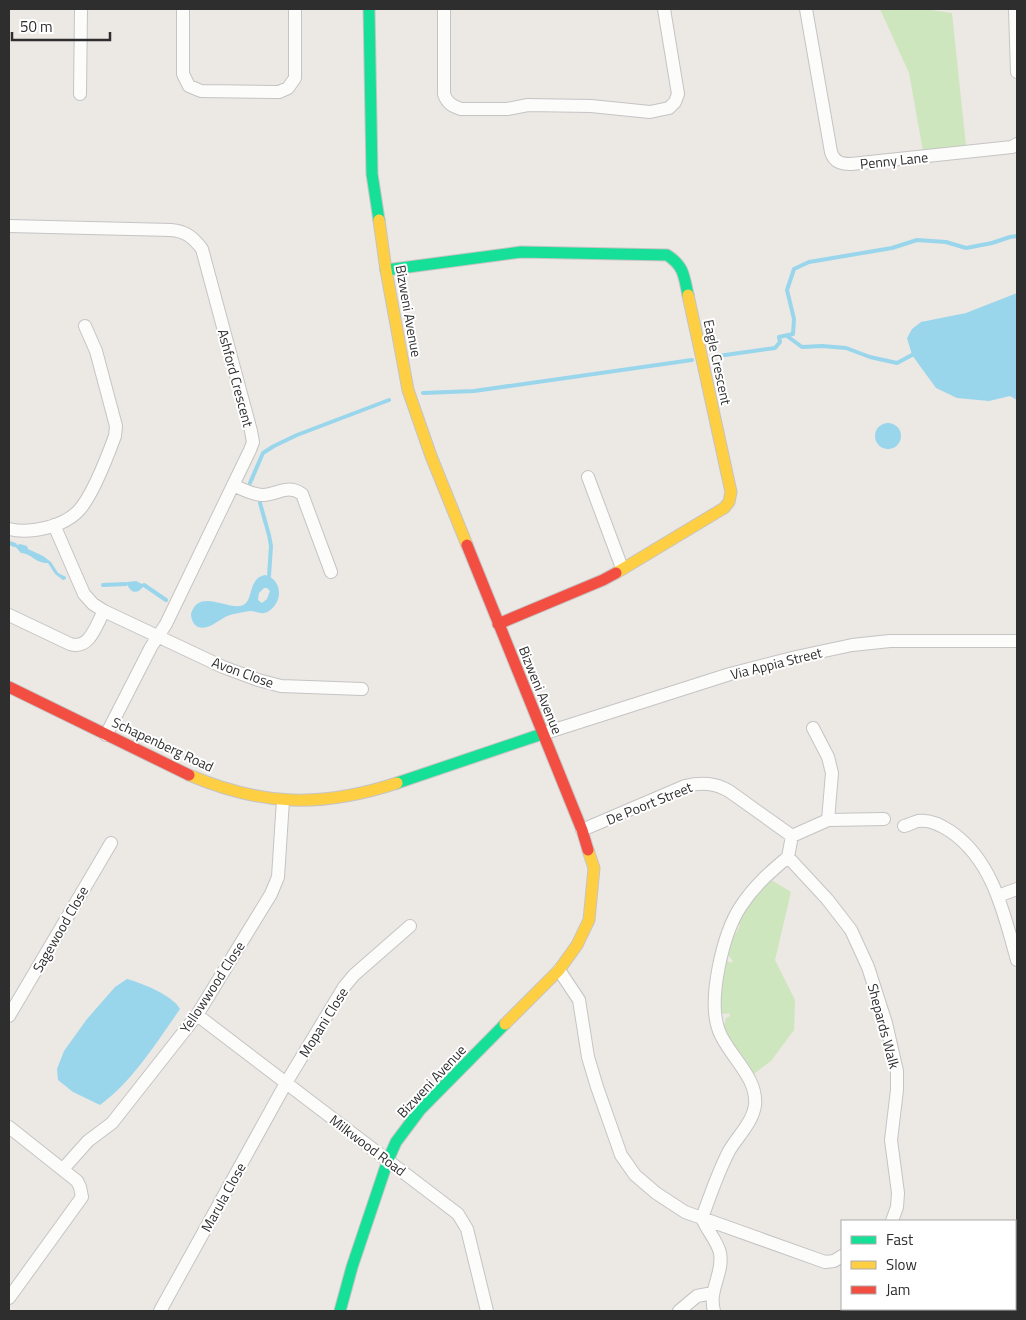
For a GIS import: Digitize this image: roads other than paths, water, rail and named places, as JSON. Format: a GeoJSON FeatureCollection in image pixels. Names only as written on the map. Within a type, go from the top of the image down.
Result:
{"type":"FeatureCollection","features":[{"type":"Feature","properties":{"kind":"street"},"geometry":{"type":"LineString","coordinates":[[80,9],[80,94]]}},
{"type":"Feature","properties":{"kind":"street"},"geometry":{"type":"LineString","coordinates":[[183,9],[183,74],[189,86],[194,90],[201,91],[265,92],[284,90],[294,81],[294,9]]}},
{"type":"Feature","properties":{"kind":"street","name":"Bizweni Avenue"},"geometry":{"type":"LineString","coordinates":[[340,1311],[352,1268],[388,1160],[396,1142],[420,1110],[559,970],[577,945],[588,920],[594,881],[594,868],[582,830],[498,624],[410,398],[386,270],[372,165],[369,9]]}},
{"type":"Feature","properties":{"kind":"street"},"geometry":{"type":"LineString","coordinates":[[444,9],[444,94],[446,99],[455,107],[461,109],[507,109],[528,105],[591,106],[650,112],[669,108],[675,102],[678,94],[664,9]]}},
{"type":"Feature","properties":{"kind":"street","name":"Penny Lane"},"geometry":{"type":"LineString","coordinates":[[806,9],[831,152],[832,156],[839,162],[851,164],[1012,147],[1017,144]]}},
{"type":"Feature","properties":{"kind":"street"},"geometry":{"type":"LineString","coordinates":[[1015,9],[1017,72]]}},
{"type":"Feature","properties":{"kind":"street","name":"Ashford Crescent"},"geometry":{"type":"LineString","coordinates":[[9,226],[171,230],[181,231],[196,240],[202,248],[252,442],[250,450],[166,624],[106,735]]}},
{"type":"Feature","properties":{"kind":"street","name":"Eagle Crescent"},"geometry":{"type":"LineString","coordinates":[[386,270],[521,252],[661,254],[672,257],[680,265],[687,289],[731,497],[729,502],[724,508],[603,580],[498,624]]}},
{"type":"Feature","properties":{"kind":"street"},"geometry":{"type":"LineString","coordinates":[[9,529],[30,532],[54,525],[67,519],[81,508],[87,499],[115,436],[116,426],[96,351],[85,326]]}},
{"type":"Feature","properties":{"kind":"street"},"geometry":{"type":"LineString","coordinates":[[588,477],[622,568]]}},
{"type":"Feature","properties":{"kind":"street"},"geometry":{"type":"LineString","coordinates":[[233,485],[255,494],[264,495],[291,489],[302,494],[331,572]]}},
{"type":"Feature","properties":{"kind":"street","name":"Avon Close"},"geometry":{"type":"LineString","coordinates":[[54,525],[84,594],[93,604],[104,611],[224,668],[269,684],[362,689]]}},
{"type":"Feature","properties":{"kind":"street"},"geometry":{"type":"LineString","coordinates":[[9,614],[74,646],[87,642],[104,611]]}},
{"type":"Feature","properties":{"kind":"street","name":"Via Appia Street"},"geometry":{"type":"LineString","coordinates":[[542,734],[730,674],[796,656],[852,645],[890,641],[1017,641]]}},
{"type":"Feature","properties":{"kind":"street","name":"Schapenberg Road"},"geometry":{"type":"LineString","coordinates":[[9,689],[203,781],[260,797],[283,800],[316,801],[338,799],[371,792],[542,734]]}},
{"type":"Feature","properties":{"kind":"street"},"geometry":{"type":"LineString","coordinates":[[813,728],[828,757],[832,773],[828,820]]}},
{"type":"Feature","properties":{"kind":"street","name":"De Poort Street"},"geometry":{"type":"LineString","coordinates":[[582,830],[686,786],[703,783],[721,786],[792,836]]}},
{"type":"Feature","properties":{"kind":"street","name":"Yellowwood Close"},"geometry":{"type":"LineString","coordinates":[[63,1169],[88,1141],[112,1123],[197,1015],[274,888],[278,871],[283,800]]}},
{"type":"Feature","properties":{"kind":"street"},"geometry":{"type":"LineString","coordinates":[[714,1311],[713,1292],[720,1268],[720,1253],[702,1218],[729,1152],[751,1118],[755,1105],[754,1092],[749,1079],[718,1030],[715,1011],[716,988],[725,942],[740,907],[768,874],[788,858],[792,836],[828,820],[884,819]]}},
{"type":"Feature","properties":{"kind":"street"},"geometry":{"type":"LineString","coordinates":[[904,826],[919,821],[942,825],[971,849],[986,870],[998,896],[1017,960]]}},
{"type":"Feature","properties":{"kind":"street","name":"Sagewood Close"},"geometry":{"type":"LineString","coordinates":[[9,1016],[110,843]]}},
{"type":"Feature","properties":{"kind":"street","name":"Shepards Walk"},"geometry":{"type":"LineString","coordinates":[[788,858],[827,899],[851,930],[868,967],[886,1023],[897,1071],[897,1090],[891,1140],[898,1193],[897,1207],[892,1220]]}},
{"type":"Feature","properties":{"kind":"street"},"geometry":{"type":"LineString","coordinates":[[998,896],[1017,889]]}},
{"type":"Feature","properties":{"kind":"street","name":"Mopani Close"},"geometry":{"type":"LineString","coordinates":[[286,1083],[344,987],[354,975],[410,926]]}},
{"type":"Feature","properties":{"kind":"street"},"geometry":{"type":"LineString","coordinates":[[559,970],[579,1000],[588,1057],[621,1155],[635,1175],[656,1193],[685,1212],[825,1262],[834,1262],[841,1257]]}},
{"type":"Feature","properties":{"kind":"street","name":"Milkwood Road"},"geometry":{"type":"LineString","coordinates":[[197,1015],[454,1211],[464,1223],[487,1311]]}},
{"type":"Feature","properties":{"kind":"street","name":"Marula Close"},"geometry":{"type":"LineString","coordinates":[[160,1311],[286,1083]]}},
{"type":"Feature","properties":{"kind":"street"},"geometry":{"type":"LineString","coordinates":[[9,1127],[77,1181],[82,1197],[9,1298]]}},
{"type":"Feature","properties":{"kind":"street"},"geometry":{"type":"LineString","coordinates":[[679,1311],[697,1296],[713,1292]]}},
{"type":"Feature","properties":{"kind":"water"},"geometry":{"type":"Polygon","coordinates":[[[1017,293],[1017,400],[1010,396],[989,401],[957,398],[936,388],[912,355],[907,338],[912,329],[921,322],[966,313],[1017,293]]]}},
{"type":"Feature","properties":{"kind":"water"},"geometry":{"type":"Polygon","coordinates":[[[888,423],[898,426],[901,436],[898,446],[888,449],[878,446],[875,436],[878,426],[888,423]]]}},
{"type":"Feature","properties":{"kind":"water"},"geometry":{"type":"Polygon","coordinates":[[[20,544],[27,546],[28,549],[51,562],[58,573],[66,577],[66,579],[63,580],[55,574],[48,563],[40,562],[21,553],[15,546],[20,544]]]}},
{"type":"Feature","properties":{"kind":"water"},"geometry":{"type":"Polygon","coordinates":[[[265,575],[275,581],[278,586],[279,597],[274,607],[269,611],[262,613],[250,611],[232,614],[206,627],[196,626],[191,614],[199,602],[212,601],[234,606],[245,604],[248,601],[255,581],[265,575]],[[264,588],[259,593],[258,600],[262,603],[267,599],[270,591],[264,588]]]}},
{"type":"Feature","properties":{"kind":"water"},"geometry":{"type":"Polygon","coordinates":[[[136,581],[144,585],[140,590],[134,592],[130,589],[127,582],[136,581]]]}},
{"type":"Feature","properties":{"kind":"water"},"geometry":{"type":"Polygon","coordinates":[[[127,979],[164,994],[180,1009],[153,1048],[123,1085],[100,1105],[73,1092],[58,1080],[57,1069],[64,1051],[87,1019],[115,987],[127,979]]]}},
{"type":"Feature","properties":{"kind":"waterway"},"geometry":{"type":"LineString","coordinates":[[718,356],[775,348],[780,342],[779,337],[793,334],[794,319],[787,290],[794,269],[809,262],[892,248],[917,240],[946,242],[966,248],[1017,236]]}},
{"type":"Feature","properties":{"kind":"waterway"},"geometry":{"type":"LineString","coordinates":[[787,336],[802,347],[846,348],[870,357],[897,363],[912,355]]}},
{"type":"Feature","properties":{"kind":"waterway"},"geometry":{"type":"LineString","coordinates":[[423,393],[474,391],[692,360]]}},
{"type":"Feature","properties":{"kind":"waterway"},"geometry":{"type":"LineString","coordinates":[[250,483],[263,453],[274,446],[297,435],[389,400]]}},
{"type":"Feature","properties":{"kind":"waterway"},"geometry":{"type":"LineString","coordinates":[[260,503],[271,546],[269,576]]}},
{"type":"Feature","properties":{"kind":"waterway"},"geometry":{"type":"LineString","coordinates":[[9,543],[15,545]]}},
{"type":"Feature","properties":{"kind":"waterway"},"geometry":{"type":"LineString","coordinates":[[103,585],[126,584]]}},
{"type":"Feature","properties":{"kind":"waterway"},"geometry":{"type":"LineString","coordinates":[[144,585],[166,600]]}}]}
